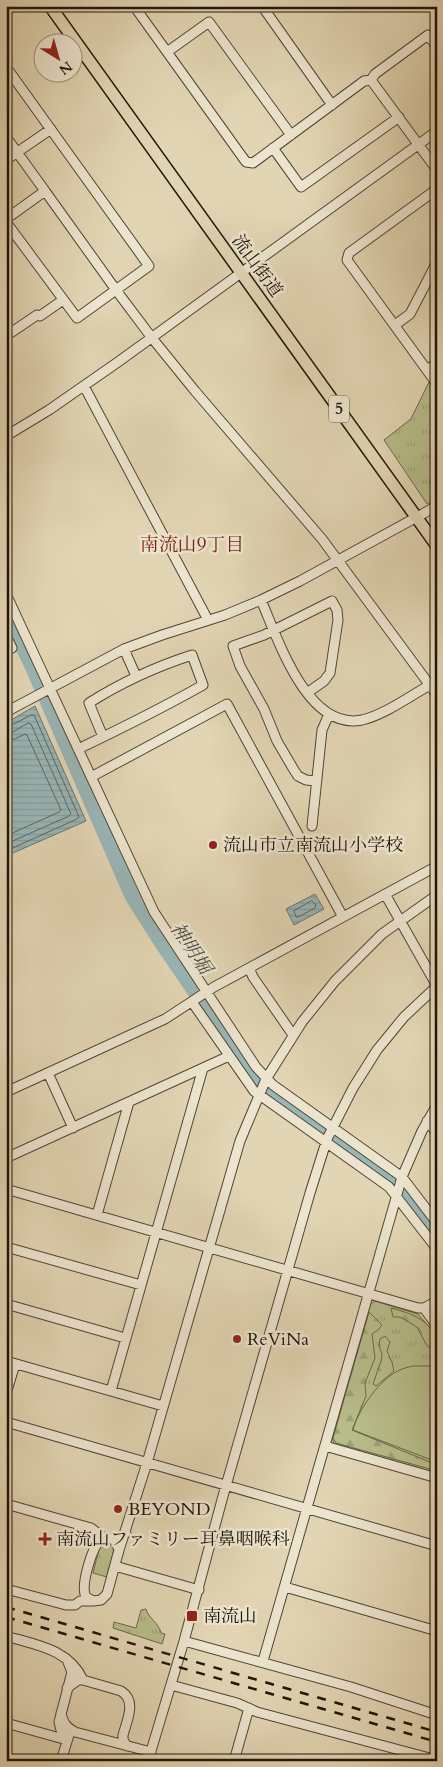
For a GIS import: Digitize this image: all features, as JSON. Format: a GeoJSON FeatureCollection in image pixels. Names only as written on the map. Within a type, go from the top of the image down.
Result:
{"type":"FeatureCollection","features":[{"type":"Feature","properties":{"kind":"main road","name":"流山街道"},"geometry":{"type":"LineString","coordinates":[[50,6],[437,546]]}},
{"type":"Feature","properties":{"kind":"street"},"geometry":{"type":"LineString","coordinates":[[134,6],[246,162],[253,163],[364,82],[371,80],[374,74],[437,29]]}},
{"type":"Feature","properties":{"kind":"street"},"geometry":{"type":"LineString","coordinates":[[262,6],[332,105]]}},
{"type":"Feature","properties":{"kind":"street"},"geometry":{"type":"LineString","coordinates":[[167,52],[209,22],[291,135]]}},
{"type":"Feature","properties":{"kind":"street"},"geometry":{"type":"LineString","coordinates":[[428,35],[437,47]]}},
{"type":"Feature","properties":{"kind":"street"},"geometry":{"type":"LineString","coordinates":[[6,66],[149,266],[77,318],[6,221],[45,191]]}},
{"type":"Feature","properties":{"kind":"street"},"geometry":{"type":"LineString","coordinates":[[371,80],[437,170]]}},
{"type":"Feature","properties":{"kind":"street"},"geometry":{"type":"LineString","coordinates":[[272,148],[301,187],[399,117]]}},
{"type":"Feature","properties":{"kind":"street"},"geometry":{"type":"LineString","coordinates":[[6,160],[51,129]]}},
{"type":"Feature","properties":{"kind":"street"},"geometry":{"type":"LineString","coordinates":[[6,436],[49,410],[152,338],[240,272],[437,131]]}},
{"type":"Feature","properties":{"kind":"street"},"geometry":{"type":"LineString","coordinates":[[6,136],[152,338],[322,539],[437,695]]}},
{"type":"Feature","properties":{"kind":"street"},"geometry":{"type":"LineString","coordinates":[[437,189],[347,256],[347,260],[437,384]]}},
{"type":"Feature","properties":{"kind":"street"},"geometry":{"type":"LineString","coordinates":[[395,325],[410,314],[437,262]]}},
{"type":"Feature","properties":{"kind":"street"},"geometry":{"type":"LineString","coordinates":[[6,336],[63,300]]}},
{"type":"Feature","properties":{"kind":"street"},"geometry":{"type":"LineString","coordinates":[[427,370],[437,363]]}},
{"type":"Feature","properties":{"kind":"street"},"geometry":{"type":"LineString","coordinates":[[84,386],[208,620]]}},
{"type":"Feature","properties":{"kind":"street"},"geometry":{"type":"LineString","coordinates":[[6,712],[124,649],[262,600],[437,506]]}},
{"type":"Feature","properties":{"kind":"street"},"geometry":{"type":"LineString","coordinates":[[6,594],[44,692],[78,749],[154,912],[229,1056],[254,1091],[259,1095],[402,1177],[437,1223]]}},
{"type":"Feature","properties":{"kind":"street"},"geometry":{"type":"LineString","coordinates":[[262,600],[293,672],[318,707],[329,714],[348,720],[370,718],[430,685]]}},
{"type":"Feature","properties":{"kind":"street"},"geometry":{"type":"LineString","coordinates":[[307,693],[324,681],[330,673],[338,620],[337,610],[332,601],[274,630],[234,646],[240,666],[264,708],[277,741],[294,770],[298,776],[306,780],[316,781]]}},
{"type":"Feature","properties":{"kind":"street"},"geometry":{"type":"LineString","coordinates":[[6,636],[12,648],[6,650]]}},
{"type":"Feature","properties":{"kind":"street"},"geometry":{"type":"LineString","coordinates":[[124,649],[136,676]]}},
{"type":"Feature","properties":{"kind":"street"},"geometry":{"type":"LineString","coordinates":[[78,749],[103,737],[203,685],[192,655],[136,676],[115,686],[89,703],[103,737]]}},
{"type":"Feature","properties":{"kind":"street"},"geometry":{"type":"LineString","coordinates":[[91,777],[227,704],[343,917]]}},
{"type":"Feature","properties":{"kind":"street"},"geometry":{"type":"LineString","coordinates":[[312,826],[322,730],[329,714]]}},
{"type":"Feature","properties":{"kind":"street"},"geometry":{"type":"LineString","coordinates":[[6,1092],[165,1019],[249,968],[437,866]]}},
{"type":"Feature","properties":{"kind":"street"},"geometry":{"type":"LineString","coordinates":[[61,1713],[67,1727],[75,1732],[127,1746],[149,1756],[172,1685],[226,1485],[329,1135],[353,1088],[377,1050],[404,1017],[437,986],[385,894]]}},
{"type":"Feature","properties":{"kind":"street"},"geometry":{"type":"LineString","coordinates":[[6,1589],[66,1605],[75,1605],[80,1601],[101,1600],[107,1594],[240,1141],[266,1079],[293,1035],[335,981],[382,934],[437,895]]}},
{"type":"Feature","properties":{"kind":"street"},"geometry":{"type":"LineString","coordinates":[[249,968],[293,1035]]}},
{"type":"Feature","properties":{"kind":"street"},"geometry":{"type":"LineString","coordinates":[[199,997],[266,1079],[389,1187],[437,1248]]}},
{"type":"Feature","properties":{"kind":"street"},"geometry":{"type":"LineString","coordinates":[[6,1158],[229,1056]]}},
{"type":"Feature","properties":{"kind":"street"},"geometry":{"type":"LineString","coordinates":[[112,1391],[125,1338],[203,1068]]}},
{"type":"Feature","properties":{"kind":"street"},"geometry":{"type":"LineString","coordinates":[[48,1073],[73,1128]]}},
{"type":"Feature","properties":{"kind":"street"},"geometry":{"type":"LineString","coordinates":[[97,1215],[129,1102]]}},
{"type":"Feature","properties":{"kind":"street"},"geometry":{"type":"LineString","coordinates":[[263,1661],[402,1177],[427,1121],[437,1105]]}},
{"type":"Feature","properties":{"kind":"street"},"geometry":{"type":"LineString","coordinates":[[427,1121],[437,1133]]}},
{"type":"Feature","properties":{"kind":"street"},"geometry":{"type":"LineString","coordinates":[[6,1189],[418,1308],[424,1308],[437,1301]]}},
{"type":"Feature","properties":{"kind":"street"},"geometry":{"type":"LineString","coordinates":[[6,1247],[140,1286]]}},
{"type":"Feature","properties":{"kind":"street"},"geometry":{"type":"LineString","coordinates":[[6,1304],[125,1338]]}},
{"type":"Feature","properties":{"kind":"street"},"geometry":{"type":"LineString","coordinates":[[424,1308],[437,1326]]}},
{"type":"Feature","properties":{"kind":"street"},"geometry":{"type":"LineString","coordinates":[[6,1394],[10,1362],[163,1406]]}},
{"type":"Feature","properties":{"kind":"street"},"geometry":{"type":"LineString","coordinates":[[6,1422],[437,1546]]}},
{"type":"Feature","properties":{"kind":"street"},"geometry":{"type":"LineString","coordinates":[[325,1446],[437,1478]]}},
{"type":"Feature","properties":{"kind":"street"},"geometry":{"type":"LineString","coordinates":[[6,1504],[91,1528],[116,1542],[119,1550]]}},
{"type":"Feature","properties":{"kind":"street"},"geometry":{"type":"LineString","coordinates":[[80,1601],[95,1546],[91,1528]]}},
{"type":"Feature","properties":{"kind":"street"},"geometry":{"type":"LineString","coordinates":[[95,1546],[126,1533]]}},
{"type":"Feature","properties":{"kind":"street"},"geometry":{"type":"LineString","coordinates":[[115,1566],[199,1590]]}},
{"type":"Feature","properties":{"kind":"street"},"geometry":{"type":"LineString","coordinates":[[83,1587],[86,1596],[93,1601]]}},
{"type":"Feature","properties":{"kind":"street"},"geometry":{"type":"LineString","coordinates":[[285,1587],[437,1631]]}},
{"type":"Feature","properties":{"kind":"street"},"geometry":{"type":"LineString","coordinates":[[6,1636],[64,1655],[76,1668],[83,1680]]}},
{"type":"Feature","properties":{"kind":"street"},"geometry":{"type":"LineString","coordinates":[[184,1641],[263,1661],[437,1715]]}},
{"type":"Feature","properties":{"kind":"street"},"geometry":{"type":"LineString","coordinates":[[64,1655],[72,1668],[59,1722],[67,1740]]}},
{"type":"Feature","properties":{"kind":"street"},"geometry":{"type":"LineString","coordinates":[[67,1688],[72,1683],[83,1680],[121,1691],[126,1695],[131,1705],[123,1735],[123,1740],[127,1746]]}},
{"type":"Feature","properties":{"kind":"street"},"geometry":{"type":"LineString","coordinates":[[172,1685],[237,1703],[257,1712],[425,1759],[437,1760]]}},
{"type":"Feature","properties":{"kind":"street"},"geometry":{"type":"LineString","coordinates":[[234,1761],[249,1708]]}},
{"type":"Feature","properties":{"kind":"street"},"geometry":{"type":"LineString","coordinates":[[6,1723],[67,1740]]}},
{"type":"Feature","properties":{"kind":"street"},"geometry":{"type":"LineString","coordinates":[[61,1761],[67,1740],[71,1733],[75,1732]]}},
{"type":"Feature","properties":{"kind":"street"},"geometry":{"type":"LineString","coordinates":[[112,1742],[123,1735]]}},
{"type":"Feature","properties":{"kind":"green space"},"geometry":{"type":"Polygon","coordinates":[[[429,382],[437,392],[437,499],[427,504],[384,440],[411,419],[429,382]]]}},
{"type":"Feature","properties":{"kind":"green space"},"geometry":{"type":"Polygon","coordinates":[[[375,1301],[418,1314],[437,1336],[437,1474],[335,1445],[332,1439],[370,1305],[375,1301]]]}},
{"type":"Feature","properties":{"kind":"green space"},"geometry":{"type":"Polygon","coordinates":[[[391,1308],[417,1317],[433,1331],[437,1340],[437,1354],[436,1351],[427,1346],[417,1327],[400,1317],[393,1317],[391,1308]]]}},
{"type":"Feature","properties":{"kind":"green space"},"geometry":{"type":"Polygon","coordinates":[[[369,1312],[382,1325],[372,1334],[375,1358],[365,1383],[366,1396],[352,1430],[437,1465],[437,1471],[336,1443],[333,1438],[369,1312]]]}},
{"type":"Feature","properties":{"kind":"green space"},"geometry":{"type":"Polygon","coordinates":[[[385,1336],[390,1342],[387,1351],[394,1371],[376,1386],[373,1384],[382,1354],[379,1346],[380,1339],[385,1336]]]}},
{"type":"Feature","properties":{"kind":"green space"},"geometry":{"type":"Polygon","coordinates":[[[413,1366],[437,1366],[437,1462],[353,1430],[360,1413],[377,1388],[391,1375],[413,1366]]]}},
{"type":"Feature","properties":{"kind":"green space"},"geometry":{"type":"Polygon","coordinates":[[[104,1542],[111,1543],[114,1549],[107,1577],[93,1573],[99,1549],[104,1542]]]}},
{"type":"Feature","properties":{"kind":"green space"},"geometry":{"type":"Polygon","coordinates":[[[146,1609],[161,1633],[165,1634],[162,1644],[113,1628],[114,1622],[136,1628],[141,1610],[146,1609]]]}},
{"type":"Feature","properties":{"kind":"water"},"geometry":{"type":"Polygon","coordinates":[[[35,706],[86,821],[6,856],[6,723],[35,706]]]}},
{"type":"Feature","properties":{"kind":"water"},"geometry":{"type":"Polygon","coordinates":[[[315,894],[324,909],[294,925],[286,909],[315,894]]]}},
{"type":"Feature","properties":{"kind":"waterway","name":"神明堀"},"geometry":{"type":"LineString","coordinates":[[6,612],[32,666],[132,896],[161,942],[258,1084],[392,1178],[437,1235]]}},
{"type":"Feature","properties":{"kind":"railway"},"geometry":{"type":"LineString","coordinates":[[6,1607],[437,1732]]}},
{"type":"Feature","properties":{"kind":"railway"},"geometry":{"type":"LineString","coordinates":[[6,1617],[437,1742]]}},
{"type":"Feature","properties":{"kind":"place","name":"流山市立南流山小学校"},"geometry":{"type":"Point","coordinates":[213,845]}},
{"type":"Feature","properties":{"kind":"place","name":"ReViNa"},"geometry":{"type":"Point","coordinates":[237,1339]}},
{"type":"Feature","properties":{"kind":"place","name":"BEYOND"},"geometry":{"type":"Point","coordinates":[118,1509]}},
{"type":"Feature","properties":{"kind":"place","name":"南流山ファミリー耳鼻咽喉科"},"geometry":{"type":"Point","coordinates":[45,1539]}},
{"type":"Feature","properties":{"kind":"place","name":"南流山"},"geometry":{"type":"Point","coordinates":[192,1616]}},
{"type":"Feature","properties":{"kind":"district","name":"南流山9丁目"},"geometry":{"type":"Point","coordinates":[192,545]}}]}
